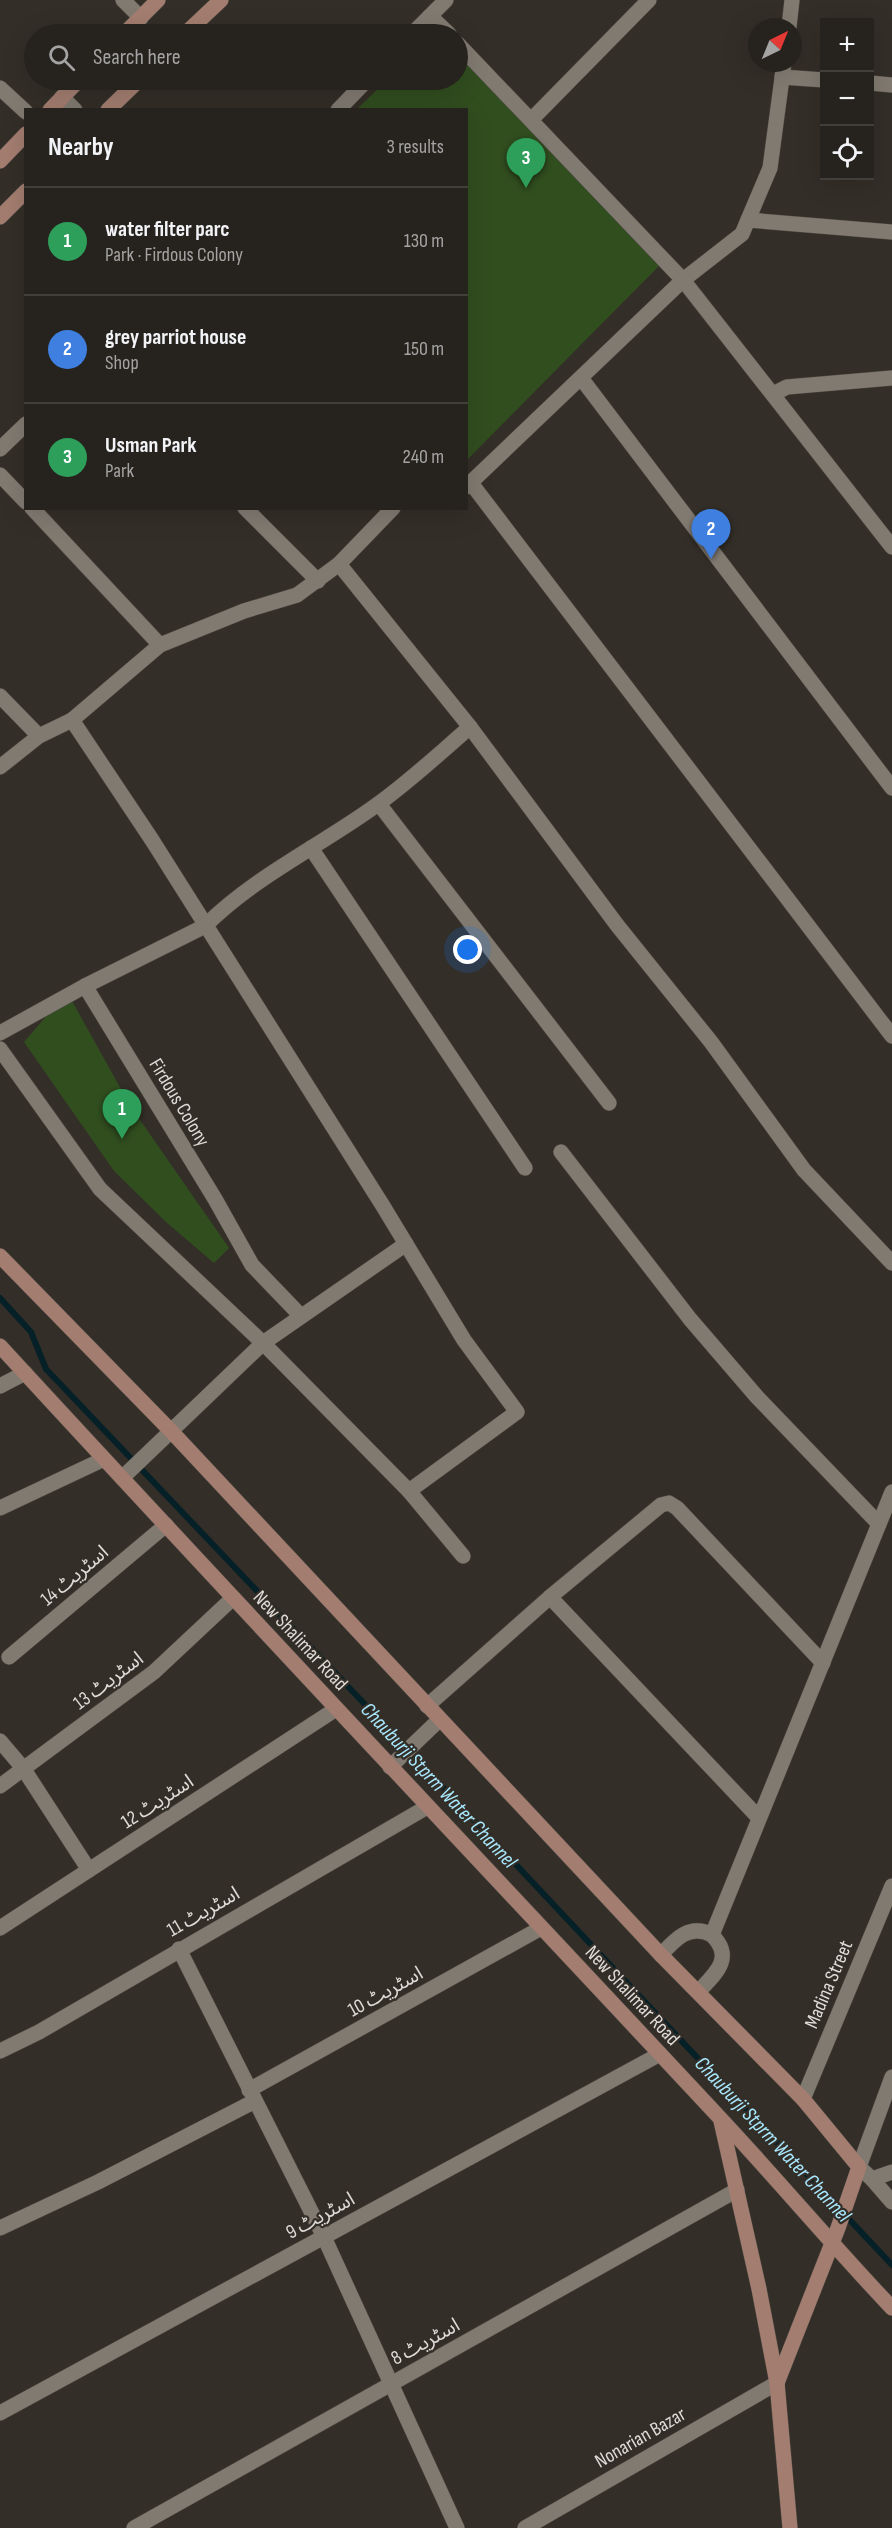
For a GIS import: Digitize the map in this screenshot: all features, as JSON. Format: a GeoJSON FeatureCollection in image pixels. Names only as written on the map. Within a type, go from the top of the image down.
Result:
{"type":"FeatureCollection","features":[{"type":"Feature","properties":{"kind":"street"},"geometry":{"type":"LineString","coordinates":[[123,0],[141,18]]}},
{"type":"Feature","properties":{"kind":"street"},"geometry":{"type":"LineString","coordinates":[[135,24],[158,0]]}},
{"type":"Feature","properties":{"kind":"street"},"geometry":{"type":"LineString","coordinates":[[196,24],[221,0]]}},
{"type":"Feature","properties":{"kind":"street"},"geometry":{"type":"LineString","coordinates":[[422,24],[446,0]]}},
{"type":"Feature","properties":{"kind":"street"},"geometry":{"type":"LineString","coordinates":[[532,119],[649,0]]}},
{"type":"Feature","properties":{"kind":"street"},"geometry":{"type":"LineString","coordinates":[[790,18],[792,0]]}},
{"type":"Feature","properties":{"kind":"street"},"geometry":{"type":"LineString","coordinates":[[430,16],[438,24]]}},
{"type":"Feature","properties":{"kind":"street"},"geometry":{"type":"LineString","coordinates":[[468,54],[683,280],[892,547]]}},
{"type":"Feature","properties":{"kind":"street"},"geometry":{"type":"LineString","coordinates":[[783,72],[770,168],[742,234],[683,280],[469,485],[892,1036]]}},
{"type":"Feature","properties":{"kind":"street"},"geometry":{"type":"LineString","coordinates":[[791,72],[820,79]]}},
{"type":"Feature","properties":{"kind":"street"},"geometry":{"type":"LineString","coordinates":[[874,84],[892,85]]}},
{"type":"Feature","properties":{"kind":"street"},"geometry":{"type":"LineString","coordinates":[[0,88],[24,110]]}},
{"type":"Feature","properties":{"kind":"street"},"geometry":{"type":"LineString","coordinates":[[52,108],[69,90]]}},
{"type":"Feature","properties":{"kind":"street"},"geometry":{"type":"LineString","coordinates":[[110,108],[129,90]]}},
{"type":"Feature","properties":{"kind":"street"},"geometry":{"type":"LineString","coordinates":[[340,108],[357,90]]}},
{"type":"Feature","properties":{"kind":"street"},"geometry":{"type":"LineString","coordinates":[[62,97],[73,108]]}},
{"type":"Feature","properties":{"kind":"street"},"geometry":{"type":"LineString","coordinates":[[0,161],[24,136]]}},
{"type":"Feature","properties":{"kind":"street"},"geometry":{"type":"LineString","coordinates":[[0,217],[24,193]]}},
{"type":"Feature","properties":{"kind":"street"},"geometry":{"type":"LineString","coordinates":[[748,220],[892,232]]}},
{"type":"Feature","properties":{"kind":"street"},"geometry":{"type":"LineString","coordinates":[[581,378],[892,788]]}},
{"type":"Feature","properties":{"kind":"street"},"geometry":{"type":"LineString","coordinates":[[773,394],[787,387],[892,378]]}},
{"type":"Feature","properties":{"kind":"street"},"geometry":{"type":"LineString","coordinates":[[0,449],[24,426]]}},
{"type":"Feature","properties":{"kind":"street"},"geometry":{"type":"LineString","coordinates":[[0,475],[24,500]]}},
{"type":"Feature","properties":{"kind":"street"},"geometry":{"type":"LineString","coordinates":[[34,510],[160,645]]}},
{"type":"Feature","properties":{"kind":"street"},"geometry":{"type":"LineString","coordinates":[[247,510],[318,580]]}},
{"type":"Feature","properties":{"kind":"street"},"geometry":{"type":"LineString","coordinates":[[0,768],[39,736],[72,720],[160,645],[244,610],[297,595],[339,564],[391,510]]}},
{"type":"Feature","properties":{"kind":"street"},"geometry":{"type":"LineString","coordinates":[[339,564],[470,727],[617,925],[711,1042],[804,1170],[892,1263]]}},
{"type":"Feature","properties":{"kind":"street"},"geometry":{"type":"LineString","coordinates":[[0,696],[39,736]]}},
{"type":"Feature","properties":{"kind":"street"},"geometry":{"type":"LineString","coordinates":[[72,720],[152,840],[464,1340],[517,1412],[409,1491]]}},
{"type":"Feature","properties":{"kind":"street"},"geometry":{"type":"LineString","coordinates":[[0,1033],[85,986],[205,926],[218,913],[272,873],[379,804],[470,727]]}},
{"type":"Feature","properties":{"kind":"street"},"geometry":{"type":"LineString","coordinates":[[379,804],[609,1103]]}},
{"type":"Feature","properties":{"kind":"street"},"geometry":{"type":"LineString","coordinates":[[311,848],[525,1168]]}},
{"type":"Feature","properties":{"kind":"street","name":"Firdous Colony"},"geometry":{"type":"LineString","coordinates":[[85,986],[215,1199],[252,1266],[301,1316]]}},
{"type":"Feature","properties":{"kind":"street"},"geometry":{"type":"LineString","coordinates":[[0,1049],[100,1189],[263,1343],[409,1491],[463,1556]]}},
{"type":"Feature","properties":{"kind":"street"},"geometry":{"type":"LineString","coordinates":[[561,1152],[690,1319],[757,1397],[879,1524]]}},
{"type":"Feature","properties":{"kind":"street"},"geometry":{"type":"LineString","coordinates":[[127,1473],[263,1343],[406,1244]]}},
{"type":"Feature","properties":{"kind":"street"},"geometry":{"type":"LineString","coordinates":[[0,1256],[165,1436],[427,1706],[434,1726],[803,2099],[856,2173],[872,2179],[892,2202]]}},
{"type":"Feature","properties":{"kind":"street","name":"New Shalimar Road"},"geometry":{"type":"LineString","coordinates":[[0,1346],[104,1458],[127,1473],[165,1525],[336,1709],[395,1763],[427,1807],[720,2118],[831,2245],[892,2308]]}},
{"type":"Feature","properties":{"kind":"street"},"geometry":{"type":"LineString","coordinates":[[0,1386],[25,1373]]}},
{"type":"Feature","properties":{"kind":"street"},"geometry":{"type":"LineString","coordinates":[[0,1508],[104,1458]]}},
{"type":"Feature","properties":{"kind":"street"},"geometry":{"type":"LineString","coordinates":[[712,1935],[892,1492]]}},
{"type":"Feature","properties":{"kind":"street"},"geometry":{"type":"LineString","coordinates":[[427,1706],[550,1597],[661,1505],[669,1503],[677,1508],[823,1663]]}},
{"type":"Feature","properties":{"kind":"street","name":"اسٹریٹ 14"},"geometry":{"type":"LineString","coordinates":[[9,1657],[165,1525]]}},
{"type":"Feature","properties":{"kind":"street"},"geometry":{"type":"LineString","coordinates":[[550,1597],[759,1818]]}},
{"type":"Feature","properties":{"kind":"street","name":"اسٹریٹ 13"},"geometry":{"type":"LineString","coordinates":[[0,1786],[154,1672],[233,1598]]}},
{"type":"Feature","properties":{"kind":"street","name":"اسٹریٹ 12"},"geometry":{"type":"LineString","coordinates":[[0,1928],[336,1709]]}},
{"type":"Feature","properties":{"kind":"street"},"geometry":{"type":"LineString","coordinates":[[395,1763],[434,1726]]}},
{"type":"Feature","properties":{"kind":"street"},"geometry":{"type":"LineString","coordinates":[[0,1741],[23,1768],[89,1870]]}},
{"type":"Feature","properties":{"kind":"street","name":"اسٹریٹ 11"},"geometry":{"type":"LineString","coordinates":[[0,2051],[39,2032],[427,1807]]}},
{"type":"Feature","properties":{"kind":"street","name":"Madina Street"},"geometry":{"type":"LineString","coordinates":[[803,2099],[892,1886]]}},
{"type":"Feature","properties":{"kind":"street","name":"اسٹریٹ 10"},"geometry":{"type":"LineString","coordinates":[[0,2228],[98,2182],[541,1928]]}},
{"type":"Feature","properties":{"kind":"street"},"geometry":{"type":"LineString","coordinates":[[661,1955],[685,1932],[697,1929],[712,1935],[719,1941],[723,1953],[722,1963],[698,1992]]}},
{"type":"Feature","properties":{"kind":"street"},"geometry":{"type":"LineString","coordinates":[[179,1949],[324,2237],[457,2528]]}},
{"type":"Feature","properties":{"kind":"street","name":"اسٹریٹ 9"},"geometry":{"type":"LineString","coordinates":[[0,2413],[660,2054]]}},
{"type":"Feature","properties":{"kind":"street"},"geometry":{"type":"LineString","coordinates":[[777,2383],[838,2228],[892,2077]]}},
{"type":"Feature","properties":{"kind":"street","name":"New Shalimar Road"},"geometry":{"type":"LineString","coordinates":[[720,2118],[759,2289],[777,2383],[790,2528]]}},
{"type":"Feature","properties":{"kind":"street"},"geometry":{"type":"LineString","coordinates":[[872,2179],[892,2172]]}},
{"type":"Feature","properties":{"kind":"street","name":"اسٹریٹ 8"},"geometry":{"type":"LineString","coordinates":[[134,2528],[737,2190]]}},
{"type":"Feature","properties":{"kind":"street","name":"Nonarian Bazar"},"geometry":{"type":"LineString","coordinates":[[525,2528],[777,2383]]}},
{"type":"Feature","properties":{"kind":"green space"},"geometry":{"type":"Polygon","coordinates":[[[468,63],[659,266],[468,459],[468,108],[358,108],[377,90],[468,90],[468,63]]]}},
{"type":"Feature","properties":{"kind":"green space"},"geometry":{"type":"Polygon","coordinates":[[[67,992],[131,1107],[229,1248],[214,1263],[166,1222],[114,1171],[24,1042],[67,992]]]}},
{"type":"Feature","properties":{"kind":"waterway","name":"Chauburji Stprm Water Channel"},"geometry":{"type":"LineString","coordinates":[[0,1298],[31,1332],[46,1369],[396,1737],[892,2265]]}},
{"type":"Feature","properties":{"kind":"place","name":"Usman Park"},"geometry":{"type":"Point","coordinates":[526,188]}},
{"type":"Feature","properties":{"kind":"place","name":"grey parriot house"},"geometry":{"type":"Point","coordinates":[711,559]}},
{"type":"Feature","properties":{"kind":"place","name":"water filter parc"},"geometry":{"type":"Point","coordinates":[122,1139]}}]}
